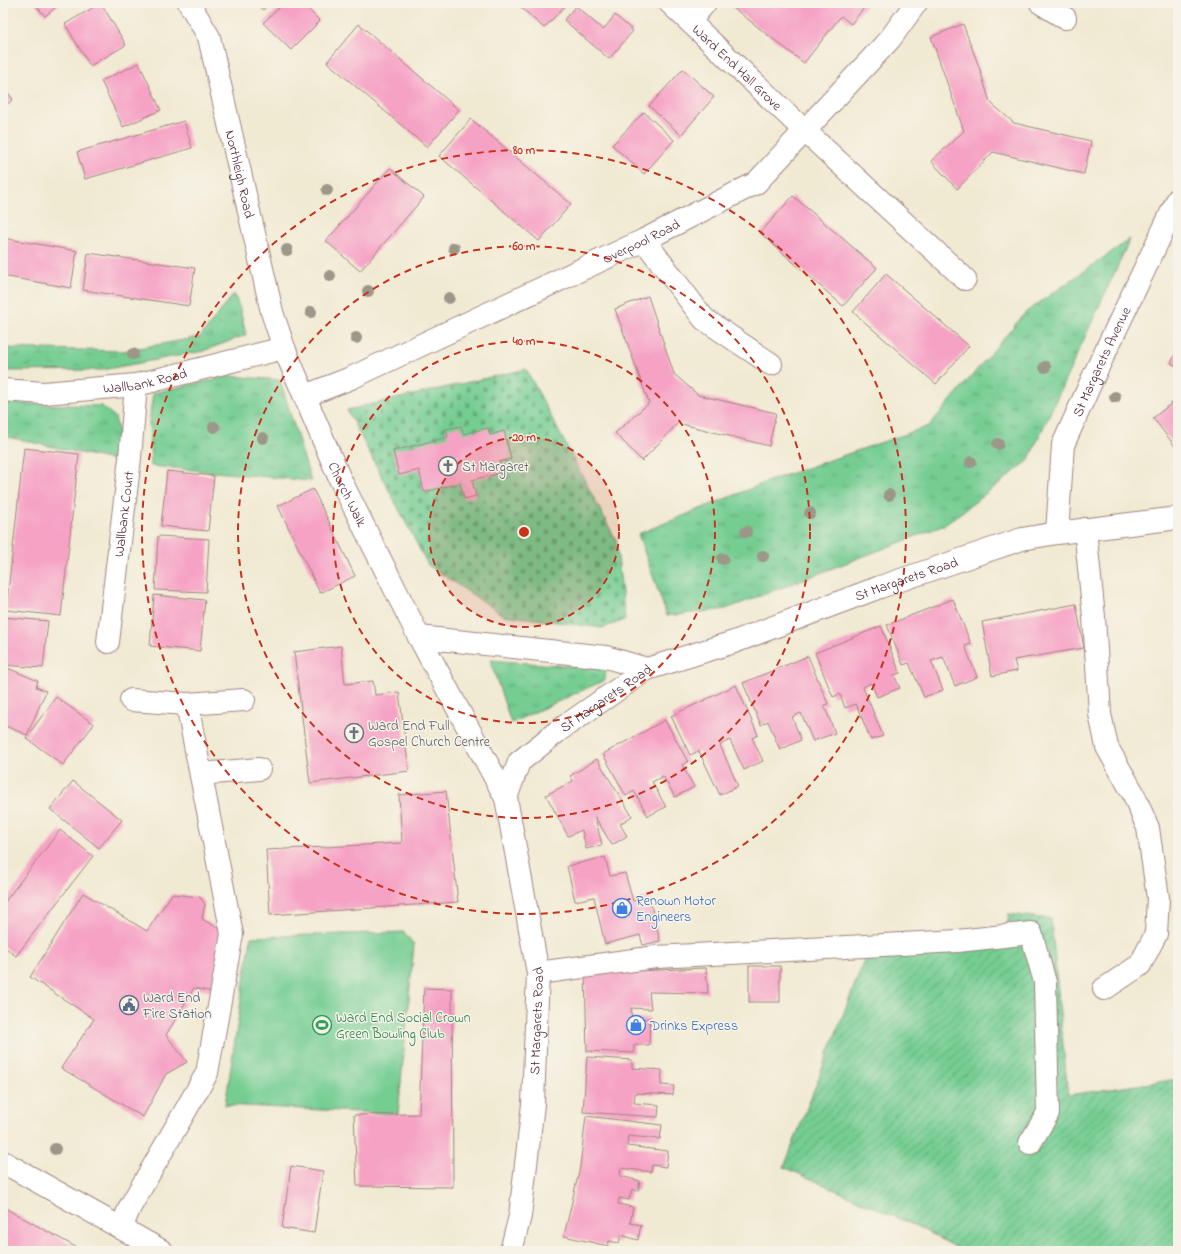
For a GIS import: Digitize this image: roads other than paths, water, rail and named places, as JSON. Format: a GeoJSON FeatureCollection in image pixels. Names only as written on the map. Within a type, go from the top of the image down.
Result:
{"type":"FeatureCollection","features":[{"type":"Feature","properties":{"kind":"street","name":"Northleigh Road"},"geometry":{"type":"LineString","coordinates":[[189,3],[209,37],[272,312],[284,348]]}},
{"type":"Feature","properties":{"kind":"street","name":"Ward End Hall Grove"},"geometry":{"type":"LineString","coordinates":[[670,3],[805,131],[965,278]]}},
{"type":"Feature","properties":{"kind":"street"},"geometry":{"type":"LineString","coordinates":[[690,21],[705,3]]}},
{"type":"Feature","properties":{"kind":"street","name":"Overpool Road"},"geometry":{"type":"LineString","coordinates":[[305,396],[351,378],[644,240],[756,183],[890,39],[916,3]]}},
{"type":"Feature","properties":{"kind":"street"},"geometry":{"type":"LineString","coordinates":[[1041,3],[1065,18]]}},
{"type":"Feature","properties":{"kind":"street","name":"St Margarets Avenue"},"geometry":{"type":"LineString","coordinates":[[1057,533],[1063,445],[1096,371],[1178,199]]}},
{"type":"Feature","properties":{"kind":"street"},"geometry":{"type":"LineString","coordinates":[[644,240],[704,319],[771,364]]}},
{"type":"Feature","properties":{"kind":"street","name":"Wallbank Road"},"geometry":{"type":"LineString","coordinates":[[3,390],[44,393],[136,385],[284,348]]}},
{"type":"Feature","properties":{"kind":"street","name":"Church Walk"},"geometry":{"type":"LineString","coordinates":[[284,348],[340,479],[419,637],[506,798]]}},
{"type":"Feature","properties":{"kind":"street","name":"Wallbank Court"},"geometry":{"type":"LineString","coordinates":[[108,642],[130,458],[136,385]]}},
{"type":"Feature","properties":{"kind":"street","name":"St Margarets Road"},"geometry":{"type":"LineString","coordinates":[[511,1251],[520,1216],[533,1104],[538,973],[506,798],[519,762],[558,731],[647,669],[734,642],[880,587],[1022,539],[1085,529],[1178,518]]}},
{"type":"Feature","properties":{"kind":"street"},"geometry":{"type":"LineString","coordinates":[[1085,529],[1094,617],[1100,714],[1107,747],[1133,793],[1148,828],[1158,898],[1156,934],[1140,965],[1104,990]]}},
{"type":"Feature","properties":{"kind":"street"},"geometry":{"type":"LineString","coordinates":[[419,637],[606,657],[647,669]]}},
{"type":"Feature","properties":{"kind":"street"},"geometry":{"type":"LineString","coordinates":[[131,700],[187,704],[244,700]]}},
{"type":"Feature","properties":{"kind":"street"},"geometry":{"type":"LineString","coordinates":[[121,1228],[130,1207],[207,1073],[232,934],[187,704]]}},
{"type":"Feature","properties":{"kind":"street"},"geometry":{"type":"LineString","coordinates":[[201,774],[260,769]]}},
{"type":"Feature","properties":{"kind":"street"},"geometry":{"type":"LineString","coordinates":[[538,973],[656,957],[958,941],[1031,933],[1045,982],[1048,1113],[1030,1144]]}},
{"type":"Feature","properties":{"kind":"street"},"geometry":{"type":"LineString","coordinates":[[3,1162],[162,1251]]}},
{"type":"Feature","properties":{"kind":"place","name":"St Margaret"},"geometry":{"type":"Point","coordinates":[448,466]}},
{"type":"Feature","properties":{"kind":"place","name":"Ward End Full Gospel Church Centre"},"geometry":{"type":"Point","coordinates":[354,733]}},
{"type":"Feature","properties":{"kind":"place","name":"Renown Motor Engineers"},"geometry":{"type":"Point","coordinates":[622,908]}},
{"type":"Feature","properties":{"kind":"place","name":"Ward End Fire Station"},"geometry":{"type":"Point","coordinates":[129,1005]}},
{"type":"Feature","properties":{"kind":"place","name":"Ward End Social Crown Green Bowling Club"},"geometry":{"type":"Point","coordinates":[322,1025]}},
{"type":"Feature","properties":{"kind":"place","name":"Drinks Express"},"geometry":{"type":"Point","coordinates":[636,1025]}}]}
